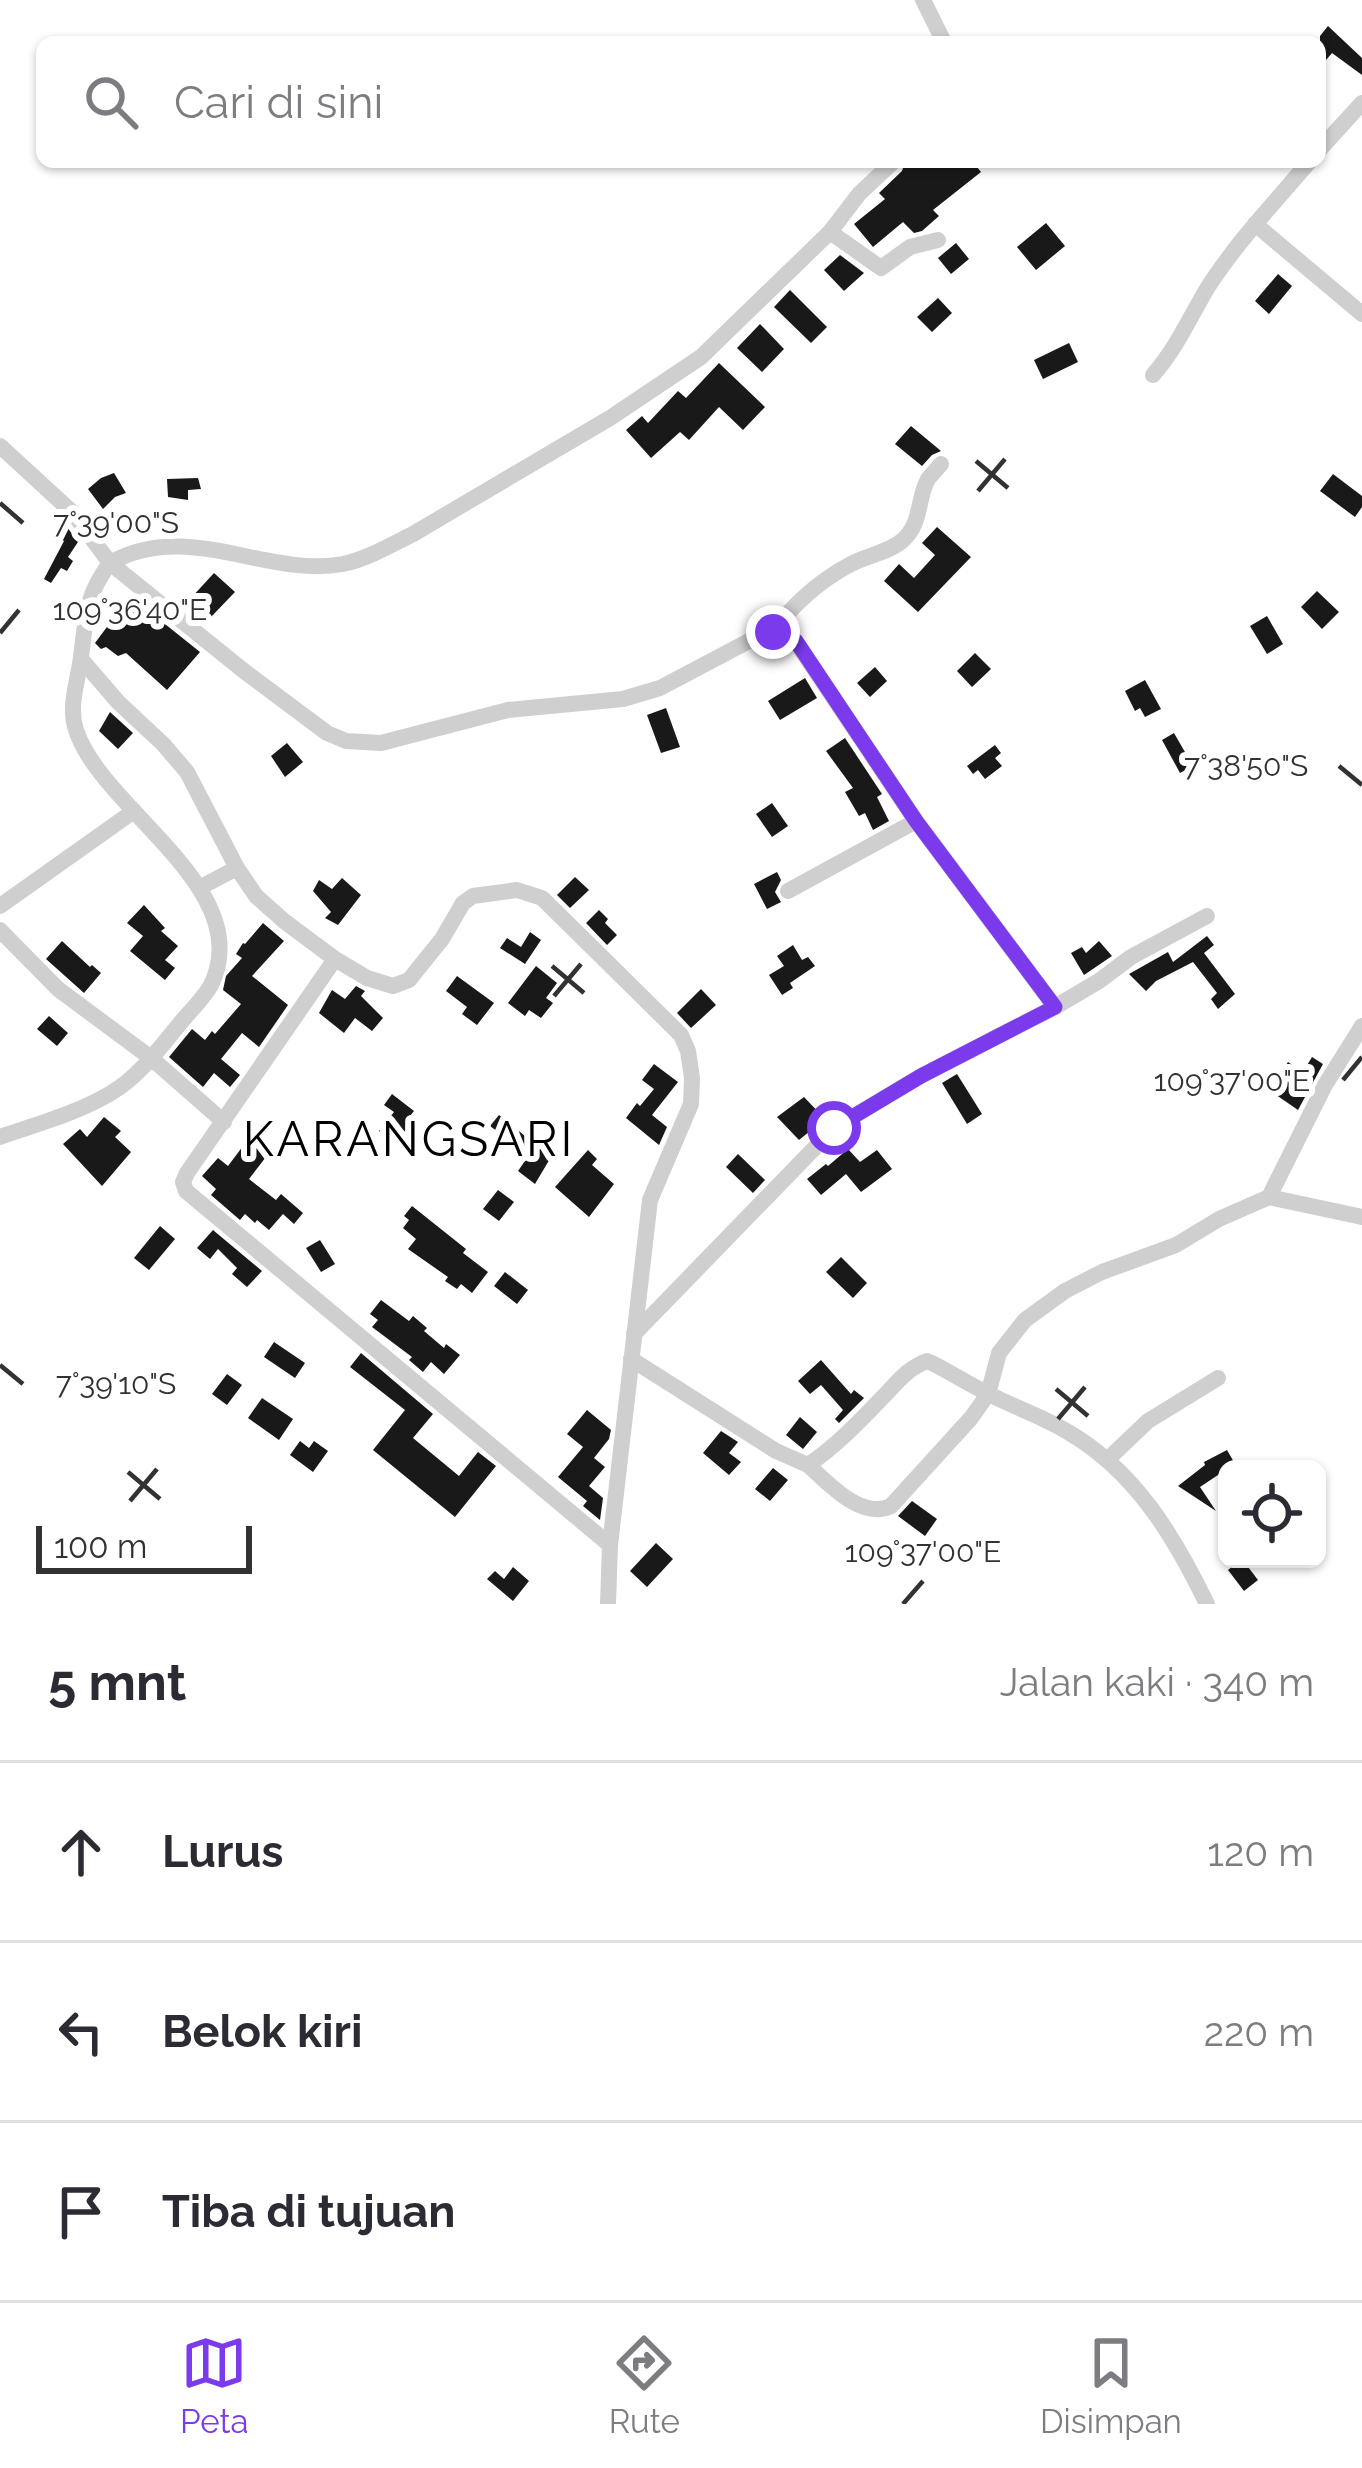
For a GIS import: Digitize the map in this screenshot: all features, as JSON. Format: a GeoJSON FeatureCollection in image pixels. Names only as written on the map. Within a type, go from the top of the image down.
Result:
{"type":"FeatureCollection","features":[{"type":"Feature","properties":{"kind":"street"},"geometry":{"type":"LineString","coordinates":[[923,0],[941,36]]}},
{"type":"Feature","properties":{"kind":"street"},"geometry":{"type":"LineString","coordinates":[[1326,143],[1362,104]]}},
{"type":"Feature","properties":{"kind":"street"},"geometry":{"type":"LineString","coordinates":[[0,1137],[113,1092],[151,1058],[210,988],[217,968],[220,947],[200,888],[160,837],[125,818],[111,786],[77,735],[71,715],[86,607],[110,563],[153,546],[200,548],[299,564],[341,564],[378,552],[662,386],[701,357],[830,232],[887,168]]}},
{"type":"Feature","properties":{"kind":"street"},"geometry":{"type":"LineString","coordinates":[[1153,375],[1210,285],[1304,168]]}},
{"type":"Feature","properties":{"kind":"street"},"geometry":{"type":"LineString","coordinates":[[1255,224],[1362,314]]}},
{"type":"Feature","properties":{"kind":"street"},"geometry":{"type":"LineString","coordinates":[[830,232],[880,268],[910,247],[938,240]]}},
{"type":"Feature","properties":{"kind":"street"},"geometry":{"type":"LineString","coordinates":[[0,446],[73,513],[110,563],[244,671],[346,742],[381,743],[508,710],[623,699],[660,688],[764,633],[782,633],[796,641],[916,821],[1055,1007]]}},
{"type":"Feature","properties":{"kind":"street"},"geometry":{"type":"LineString","coordinates":[[773,632],[793,604],[824,581],[900,544],[920,514],[928,479],[941,464]]}},
{"type":"Feature","properties":{"kind":"street"},"geometry":{"type":"LineString","coordinates":[[81,658],[187,772],[256,896],[335,959],[381,984],[399,984],[442,939],[463,903],[473,896],[504,890],[530,892],[542,898],[681,1035],[692,1078],[691,1104],[650,1201],[610,1546],[608,1604]]}},
{"type":"Feature","properties":{"kind":"street"},"geometry":{"type":"LineString","coordinates":[[0,906],[125,818]]}},
{"type":"Feature","properties":{"kind":"street"},"geometry":{"type":"LineString","coordinates":[[788,891],[916,821]]}},
{"type":"Feature","properties":{"kind":"street"},"geometry":{"type":"LineString","coordinates":[[200,888],[237,868]]}},
{"type":"Feature","properties":{"kind":"street"},"geometry":{"type":"LineString","coordinates":[[634,1334],[834,1128],[921,1076],[1055,1007],[1208,916]]}},
{"type":"Feature","properties":{"kind":"street"},"geometry":{"type":"LineString","coordinates":[[0,930],[58,989],[151,1058],[224,1122]]}},
{"type":"Feature","properties":{"kind":"street"},"geometry":{"type":"LineString","coordinates":[[335,959],[187,1173],[186,1191],[610,1546]]}},
{"type":"Feature","properties":{"kind":"street"},"geometry":{"type":"LineString","coordinates":[[1269,1198],[1325,1085],[1362,1026]]}},
{"type":"Feature","properties":{"kind":"street"},"geometry":{"type":"LineString","coordinates":[[631,1359],[808,1466],[856,1503],[874,1510],[886,1508],[971,1418],[988,1394],[999,1353],[1025,1320],[1065,1292],[1102,1272],[1176,1245],[1269,1198],[1362,1217]]}},
{"type":"Feature","properties":{"kind":"street"},"geometry":{"type":"LineString","coordinates":[[808,1466],[910,1367],[927,1361],[1068,1432],[1107,1460],[1166,1526],[1207,1604]]}},
{"type":"Feature","properties":{"kind":"street"},"geometry":{"type":"LineString","coordinates":[[1107,1460],[1148,1421],[1217,1378]]}},
{"type":"Feature","properties":{"kind":"building"},"geometry":{"type":"Polygon","coordinates":[[[1328,26],[1362,58],[1362,75],[1332,53],[1326,60],[1326,36],[1320,36],[1328,26]]]}},
{"type":"Feature","properties":{"kind":"building"},"geometry":{"type":"Polygon","coordinates":[[[978,168],[981,172],[933,210],[939,216],[922,231],[914,233],[903,222],[873,247],[854,224],[885,199],[879,193],[902,171],[978,168]]]}},
{"type":"Feature","properties":{"kind":"building"},"geometry":{"type":"Polygon","coordinates":[[[1046,223],[1065,246],[1036,270],[1017,247],[1046,223]]]}},
{"type":"Feature","properties":{"kind":"building"},"geometry":{"type":"Polygon","coordinates":[[[956,243],[969,259],[951,274],[938,258],[956,243]]]}},
{"type":"Feature","properties":{"kind":"building"},"geometry":{"type":"Polygon","coordinates":[[[840,255],[864,273],[844,291],[824,270],[840,255]]]}},
{"type":"Feature","properties":{"kind":"building"},"geometry":{"type":"Polygon","coordinates":[[[1278,274],[1292,286],[1269,314],[1255,301],[1278,274]]]}},
{"type":"Feature","properties":{"kind":"building"},"geometry":{"type":"Polygon","coordinates":[[[790,290],[827,327],[811,343],[774,307],[790,290]]]}},
{"type":"Feature","properties":{"kind":"building"},"geometry":{"type":"Polygon","coordinates":[[[938,298],[952,313],[932,332],[917,317],[938,298]]]}},
{"type":"Feature","properties":{"kind":"building"},"geometry":{"type":"Polygon","coordinates":[[[760,324],[784,349],[762,372],[737,348],[760,324]]]}},
{"type":"Feature","properties":{"kind":"building"},"geometry":{"type":"Polygon","coordinates":[[[1069,343],[1078,362],[1043,379],[1034,360],[1069,343]]]}},
{"type":"Feature","properties":{"kind":"building"},"geometry":{"type":"Polygon","coordinates":[[[719,363],[765,407],[743,430],[719,407],[689,440],[680,432],[651,458],[626,430],[642,416],[648,423],[678,391],[686,398],[719,363]]]}},
{"type":"Feature","properties":{"kind":"building"},"geometry":{"type":"Polygon","coordinates":[[[911,426],[941,451],[922,466],[895,444],[911,426]]]}},
{"type":"Feature","properties":{"kind":"building"},"geometry":{"type":"Polygon","coordinates":[[[114,473],[126,493],[103,509],[88,489],[114,473]]]}},
{"type":"Feature","properties":{"kind":"building"},"geometry":{"type":"Polygon","coordinates":[[[1333,474],[1362,496],[1355,517],[1320,491],[1333,474]]]}},
{"type":"Feature","properties":{"kind":"building"},"geometry":{"type":"Polygon","coordinates":[[[198,478],[201,489],[188,490],[188,500],[168,497],[167,479],[198,478]]]}},
{"type":"Feature","properties":{"kind":"building"},"geometry":{"type":"Polygon","coordinates":[[[67,527],[78,542],[68,557],[73,561],[51,583],[44,579],[67,527]]]}},
{"type":"Feature","properties":{"kind":"building"},"geometry":{"type":"Polygon","coordinates":[[[937,527],[971,557],[918,612],[884,581],[899,564],[914,578],[935,555],[922,543],[937,527]]]}},
{"type":"Feature","properties":{"kind":"building"},"geometry":{"type":"Polygon","coordinates":[[[214,573],[235,592],[210,618],[191,598],[214,573]]]}},
{"type":"Feature","properties":{"kind":"building"},"geometry":{"type":"Polygon","coordinates":[[[1317,591],[1339,612],[1322,629],[1301,607],[1317,591]]]}},
{"type":"Feature","properties":{"kind":"building"},"geometry":{"type":"Polygon","coordinates":[[[130,596],[200,652],[167,690],[126,653],[118,656],[95,643],[130,596]]]}},
{"type":"Feature","properties":{"kind":"building"},"geometry":{"type":"Polygon","coordinates":[[[1267,616],[1283,644],[1267,654],[1250,626],[1267,616]]]}},
{"type":"Feature","properties":{"kind":"building"},"geometry":{"type":"Polygon","coordinates":[[[975,653],[991,669],[972,687],[957,671],[975,653]]]}},
{"type":"Feature","properties":{"kind":"building"},"geometry":{"type":"Polygon","coordinates":[[[875,667],[887,681],[870,697],[857,683],[875,667]]]}},
{"type":"Feature","properties":{"kind":"building"},"geometry":{"type":"Polygon","coordinates":[[[805,678],[817,698],[780,720],[768,701],[805,678]]]}},
{"type":"Feature","properties":{"kind":"building"},"geometry":{"type":"Polygon","coordinates":[[[1145,680],[1161,709],[1145,717],[1140,708],[1135,711],[1125,691],[1145,680]]]}},
{"type":"Feature","properties":{"kind":"building"},"geometry":{"type":"Polygon","coordinates":[[[666,708],[680,747],[661,753],[647,715],[666,708]]]}},
{"type":"Feature","properties":{"kind":"building"},"geometry":{"type":"Polygon","coordinates":[[[110,712],[133,733],[118,749],[99,731],[110,712]]]}},
{"type":"Feature","properties":{"kind":"building"},"geometry":{"type":"Polygon","coordinates":[[[1174,733],[1193,766],[1180,773],[1162,740],[1174,733]]]}},
{"type":"Feature","properties":{"kind":"building"},"geometry":{"type":"Polygon","coordinates":[[[845,738],[882,794],[877,797],[889,821],[873,830],[865,813],[859,816],[845,792],[853,788],[826,751],[845,738]]]}},
{"type":"Feature","properties":{"kind":"building"},"geometry":{"type":"Polygon","coordinates":[[[287,743],[303,762],[285,777],[271,756],[287,743]]]}},
{"type":"Feature","properties":{"kind":"building"},"geometry":{"type":"Polygon","coordinates":[[[995,745],[1001,753],[995,758],[1002,766],[985,779],[978,770],[973,774],[967,766],[995,745]]]}},
{"type":"Feature","properties":{"kind":"building"},"geometry":{"type":"Polygon","coordinates":[[[772,803],[788,826],[772,837],[756,814],[772,803]]]}},
{"type":"Feature","properties":{"kind":"building"},"geometry":{"type":"Polygon","coordinates":[[[777,872],[781,880],[775,892],[781,902],[767,909],[754,884],[777,872]]]}},
{"type":"Feature","properties":{"kind":"building"},"geometry":{"type":"Polygon","coordinates":[[[575,877],[589,890],[570,908],[557,895],[575,877]]]}},
{"type":"Feature","properties":{"kind":"building"},"geometry":{"type":"Polygon","coordinates":[[[342,878],[361,895],[338,925],[325,918],[331,912],[313,891],[319,880],[332,889],[342,878]]]}},
{"type":"Feature","properties":{"kind":"building"},"geometry":{"type":"Polygon","coordinates":[[[144,905],[178,946],[165,960],[175,968],[165,980],[130,951],[143,936],[127,923],[144,905]]]}},
{"type":"Feature","properties":{"kind":"building"},"geometry":{"type":"Polygon","coordinates":[[[599,910],[617,935],[607,945],[586,923],[599,910]]]}},
{"type":"Feature","properties":{"kind":"building"},"geometry":{"type":"Polygon","coordinates":[[[263,923],[284,941],[252,976],[288,1005],[259,1047],[242,1033],[221,1059],[240,1075],[230,1087],[214,1073],[203,1087],[169,1057],[192,1029],[205,1040],[241,1004],[223,990],[226,976],[242,958],[236,954],[243,943],[263,923]]]}},
{"type":"Feature","properties":{"kind":"building"},"geometry":{"type":"Polygon","coordinates":[[[530,932],[541,940],[525,964],[500,948],[507,938],[521,947],[530,932]]]}},
{"type":"Feature","properties":{"kind":"building"},"geometry":{"type":"Polygon","coordinates":[[[1207,936],[1214,945],[1204,953],[1235,994],[1218,1009],[1211,999],[1217,993],[1193,962],[1146,991],[1129,974],[1168,952],[1173,962],[1207,936]]]}},
{"type":"Feature","properties":{"kind":"building"},"geometry":{"type":"Polygon","coordinates":[[[62,941],[101,973],[84,993],[46,959],[62,941]]]}},
{"type":"Feature","properties":{"kind":"building"},"geometry":{"type":"Polygon","coordinates":[[[1099,941],[1112,956],[1084,975],[1071,953],[1082,947],[1086,953],[1099,941]]]}},
{"type":"Feature","properties":{"kind":"building"},"geometry":{"type":"Polygon","coordinates":[[[793,945],[802,960],[808,957],[815,966],[790,983],[793,988],[782,995],[769,975],[784,966],[777,956],[793,945]]]}},
{"type":"Feature","properties":{"kind":"building"},"geometry":{"type":"Polygon","coordinates":[[[536,966],[557,983],[546,998],[553,1003],[541,1018],[529,1010],[525,1016],[508,1003],[536,966]]]}},
{"type":"Feature","properties":{"kind":"building"},"geometry":{"type":"Polygon","coordinates":[[[457,976],[494,1003],[477,1025],[462,1014],[467,1007],[446,991],[457,976]]]}},
{"type":"Feature","properties":{"kind":"building"},"geometry":{"type":"Polygon","coordinates":[[[356,986],[365,991],[361,996],[383,1018],[372,1031],[355,1018],[344,1033],[319,1013],[332,990],[345,999],[356,986]]]}},
{"type":"Feature","properties":{"kind":"building"},"geometry":{"type":"Polygon","coordinates":[[[701,989],[716,1005],[691,1028],[677,1013],[701,989]]]}},
{"type":"Feature","properties":{"kind":"building"},"geometry":{"type":"Polygon","coordinates":[[[49,1016],[68,1033],[57,1046],[37,1029],[49,1016]]]}},
{"type":"Feature","properties":{"kind":"building"},"geometry":{"type":"Polygon","coordinates":[[[1312,1057],[1323,1064],[1298,1110],[1269,1090],[1288,1062],[1303,1072],[1312,1057]]]}},
{"type":"Feature","properties":{"kind":"building"},"geometry":{"type":"Polygon","coordinates":[[[654,1064],[678,1082],[652,1115],[667,1127],[659,1145],[626,1118],[654,1089],[642,1080],[654,1064]]]}},
{"type":"Feature","properties":{"kind":"building"},"geometry":{"type":"Polygon","coordinates":[[[957,1074],[982,1114],[967,1124],[942,1083],[957,1074]]]}},
{"type":"Feature","properties":{"kind":"building"},"geometry":{"type":"Polygon","coordinates":[[[392,1094],[414,1111],[395,1144],[379,1131],[394,1112],[384,1105],[392,1094]]]}},
{"type":"Feature","properties":{"kind":"building"},"geometry":{"type":"Polygon","coordinates":[[[804,1097],[825,1119],[799,1140],[777,1117],[804,1097]]]}},
{"type":"Feature","properties":{"kind":"building"},"geometry":{"type":"Polygon","coordinates":[[[499,1115],[551,1157],[535,1184],[518,1171],[527,1158],[521,1154],[524,1151],[490,1126],[499,1115]]]}},
{"type":"Feature","properties":{"kind":"building"},"geometry":{"type":"Polygon","coordinates":[[[104,1117],[121,1131],[115,1137],[131,1152],[102,1186],[63,1144],[80,1129],[87,1137],[104,1117]]]}},
{"type":"Feature","properties":{"kind":"building"},"geometry":{"type":"Polygon","coordinates":[[[249,1138],[269,1153],[249,1179],[276,1200],[281,1194],[303,1213],[294,1224],[283,1214],[269,1230],[245,1214],[240,1220],[211,1195],[216,1189],[202,1176],[218,1158],[228,1166],[249,1138]]]}},
{"type":"Feature","properties":{"kind":"building"},"geometry":{"type":"Polygon","coordinates":[[[848,1149],[860,1162],[877,1150],[892,1169],[861,1192],[846,1174],[821,1195],[807,1179],[848,1149]]]}},
{"type":"Feature","properties":{"kind":"building"},"geometry":{"type":"Polygon","coordinates":[[[588,1150],[597,1159],[592,1165],[614,1184],[589,1217],[555,1187],[588,1150]]]}},
{"type":"Feature","properties":{"kind":"building"},"geometry":{"type":"Polygon","coordinates":[[[738,1154],[765,1180],[753,1193],[726,1167],[738,1154]]]}},
{"type":"Feature","properties":{"kind":"building"},"geometry":{"type":"Polygon","coordinates":[[[498,1190],[514,1202],[499,1221],[483,1209],[498,1190]]]}},
{"type":"Feature","properties":{"kind":"building"},"geometry":{"type":"Polygon","coordinates":[[[412,1206],[488,1272],[472,1293],[461,1284],[457,1289],[445,1281],[448,1277],[408,1249],[416,1239],[403,1228],[409,1220],[404,1216],[412,1206]]]}},
{"type":"Feature","properties":{"kind":"building"},"geometry":{"type":"Polygon","coordinates":[[[160,1226],[175,1239],[149,1270],[134,1258],[160,1226]]]}},
{"type":"Feature","properties":{"kind":"building"},"geometry":{"type":"Polygon","coordinates":[[[213,1230],[262,1271],[247,1287],[232,1274],[237,1268],[218,1249],[210,1259],[197,1248],[213,1230]]]}},
{"type":"Feature","properties":{"kind":"building"},"geometry":{"type":"Polygon","coordinates":[[[320,1240],[335,1264],[321,1272],[306,1248],[320,1240]]]}},
{"type":"Feature","properties":{"kind":"building"},"geometry":{"type":"Polygon","coordinates":[[[841,1257],[867,1283],[853,1298],[826,1272],[841,1257]]]}},
{"type":"Feature","properties":{"kind":"building"},"geometry":{"type":"Polygon","coordinates":[[[505,1272],[528,1290],[517,1304],[494,1286],[505,1272]]]}},
{"type":"Feature","properties":{"kind":"building"},"geometry":{"type":"Polygon","coordinates":[[[381,1300],[409,1321],[413,1316],[444,1348],[446,1344],[460,1355],[444,1374],[431,1362],[423,1372],[409,1360],[412,1357],[372,1327],[378,1320],[370,1314],[381,1300]]]}},
{"type":"Feature","properties":{"kind":"building"},"geometry":{"type":"Polygon","coordinates":[[[274,1342],[305,1363],[295,1378],[264,1357],[274,1342]]]}},
{"type":"Feature","properties":{"kind":"building"},"geometry":{"type":"Polygon","coordinates":[[[361,1353],[433,1414],[413,1438],[459,1476],[478,1452],[496,1466],[455,1517],[373,1450],[405,1410],[350,1367],[361,1353]]]}},
{"type":"Feature","properties":{"kind":"building"},"geometry":{"type":"Polygon","coordinates":[[[821,1360],[851,1394],[854,1390],[864,1398],[839,1423],[835,1419],[843,1410],[821,1385],[810,1394],[798,1381],[821,1360]]]}},
{"type":"Feature","properties":{"kind":"building"},"geometry":{"type":"Polygon","coordinates":[[[227,1374],[242,1385],[227,1405],[212,1394],[227,1374]]]}},
{"type":"Feature","properties":{"kind":"building"},"geometry":{"type":"Polygon","coordinates":[[[262,1398],[293,1419],[279,1440],[248,1418],[262,1398]]]}},
{"type":"Feature","properties":{"kind":"building"},"geometry":{"type":"Polygon","coordinates":[[[587,1410],[611,1430],[594,1458],[605,1467],[589,1486],[603,1498],[600,1520],[583,1506],[587,1501],[558,1477],[583,1447],[567,1434],[587,1410]]]}},
{"type":"Feature","properties":{"kind":"building"},"geometry":{"type":"Polygon","coordinates":[[[800,1417],[817,1432],[803,1449],[786,1435],[800,1417]]]}},
{"type":"Feature","properties":{"kind":"building"},"geometry":{"type":"Polygon","coordinates":[[[721,1431],[738,1442],[729,1453],[741,1462],[729,1475],[703,1453],[721,1431]]]}},
{"type":"Feature","properties":{"kind":"building"},"geometry":{"type":"Polygon","coordinates":[[[300,1441],[309,1448],[314,1441],[328,1451],[313,1472],[290,1455],[300,1441]]]}},
{"type":"Feature","properties":{"kind":"building"},"geometry":{"type":"Polygon","coordinates":[[[1227,1450],[1233,1460],[1218,1460],[1218,1475],[1200,1487],[1216,1511],[1178,1486],[1204,1462],[1227,1450]]]}},
{"type":"Feature","properties":{"kind":"building"},"geometry":{"type":"Polygon","coordinates":[[[773,1468],[788,1480],[770,1501],[755,1489],[773,1468]]]}},
{"type":"Feature","properties":{"kind":"building"},"geometry":{"type":"Polygon","coordinates":[[[912,1501],[937,1519],[925,1536],[898,1516],[912,1501]]]}},
{"type":"Feature","properties":{"kind":"building"},"geometry":{"type":"Polygon","coordinates":[[[656,1543],[673,1559],[647,1587],[630,1571],[656,1543]]]}},
{"type":"Feature","properties":{"kind":"building"},"geometry":{"type":"Polygon","coordinates":[[[513,1567],[529,1581],[513,1601],[487,1579],[495,1571],[504,1579],[513,1567]]]}},
{"type":"Feature","properties":{"kind":"building"},"geometry":{"type":"Polygon","coordinates":[[[1249,1568],[1258,1580],[1244,1591],[1228,1570],[1249,1568]]]}},
{"type":"Feature","properties":{"kind":"district","name":"KARANGSARI"},"geometry":{"type":"Point","coordinates":[409,1139]}},
{"type":"Feature","properties":{"kind":"route"},"geometry":{"type":"LineString","coordinates":[[773,632],[796,641],[916,821],[1055,1007],[921,1076],[834,1128]]}}]}
